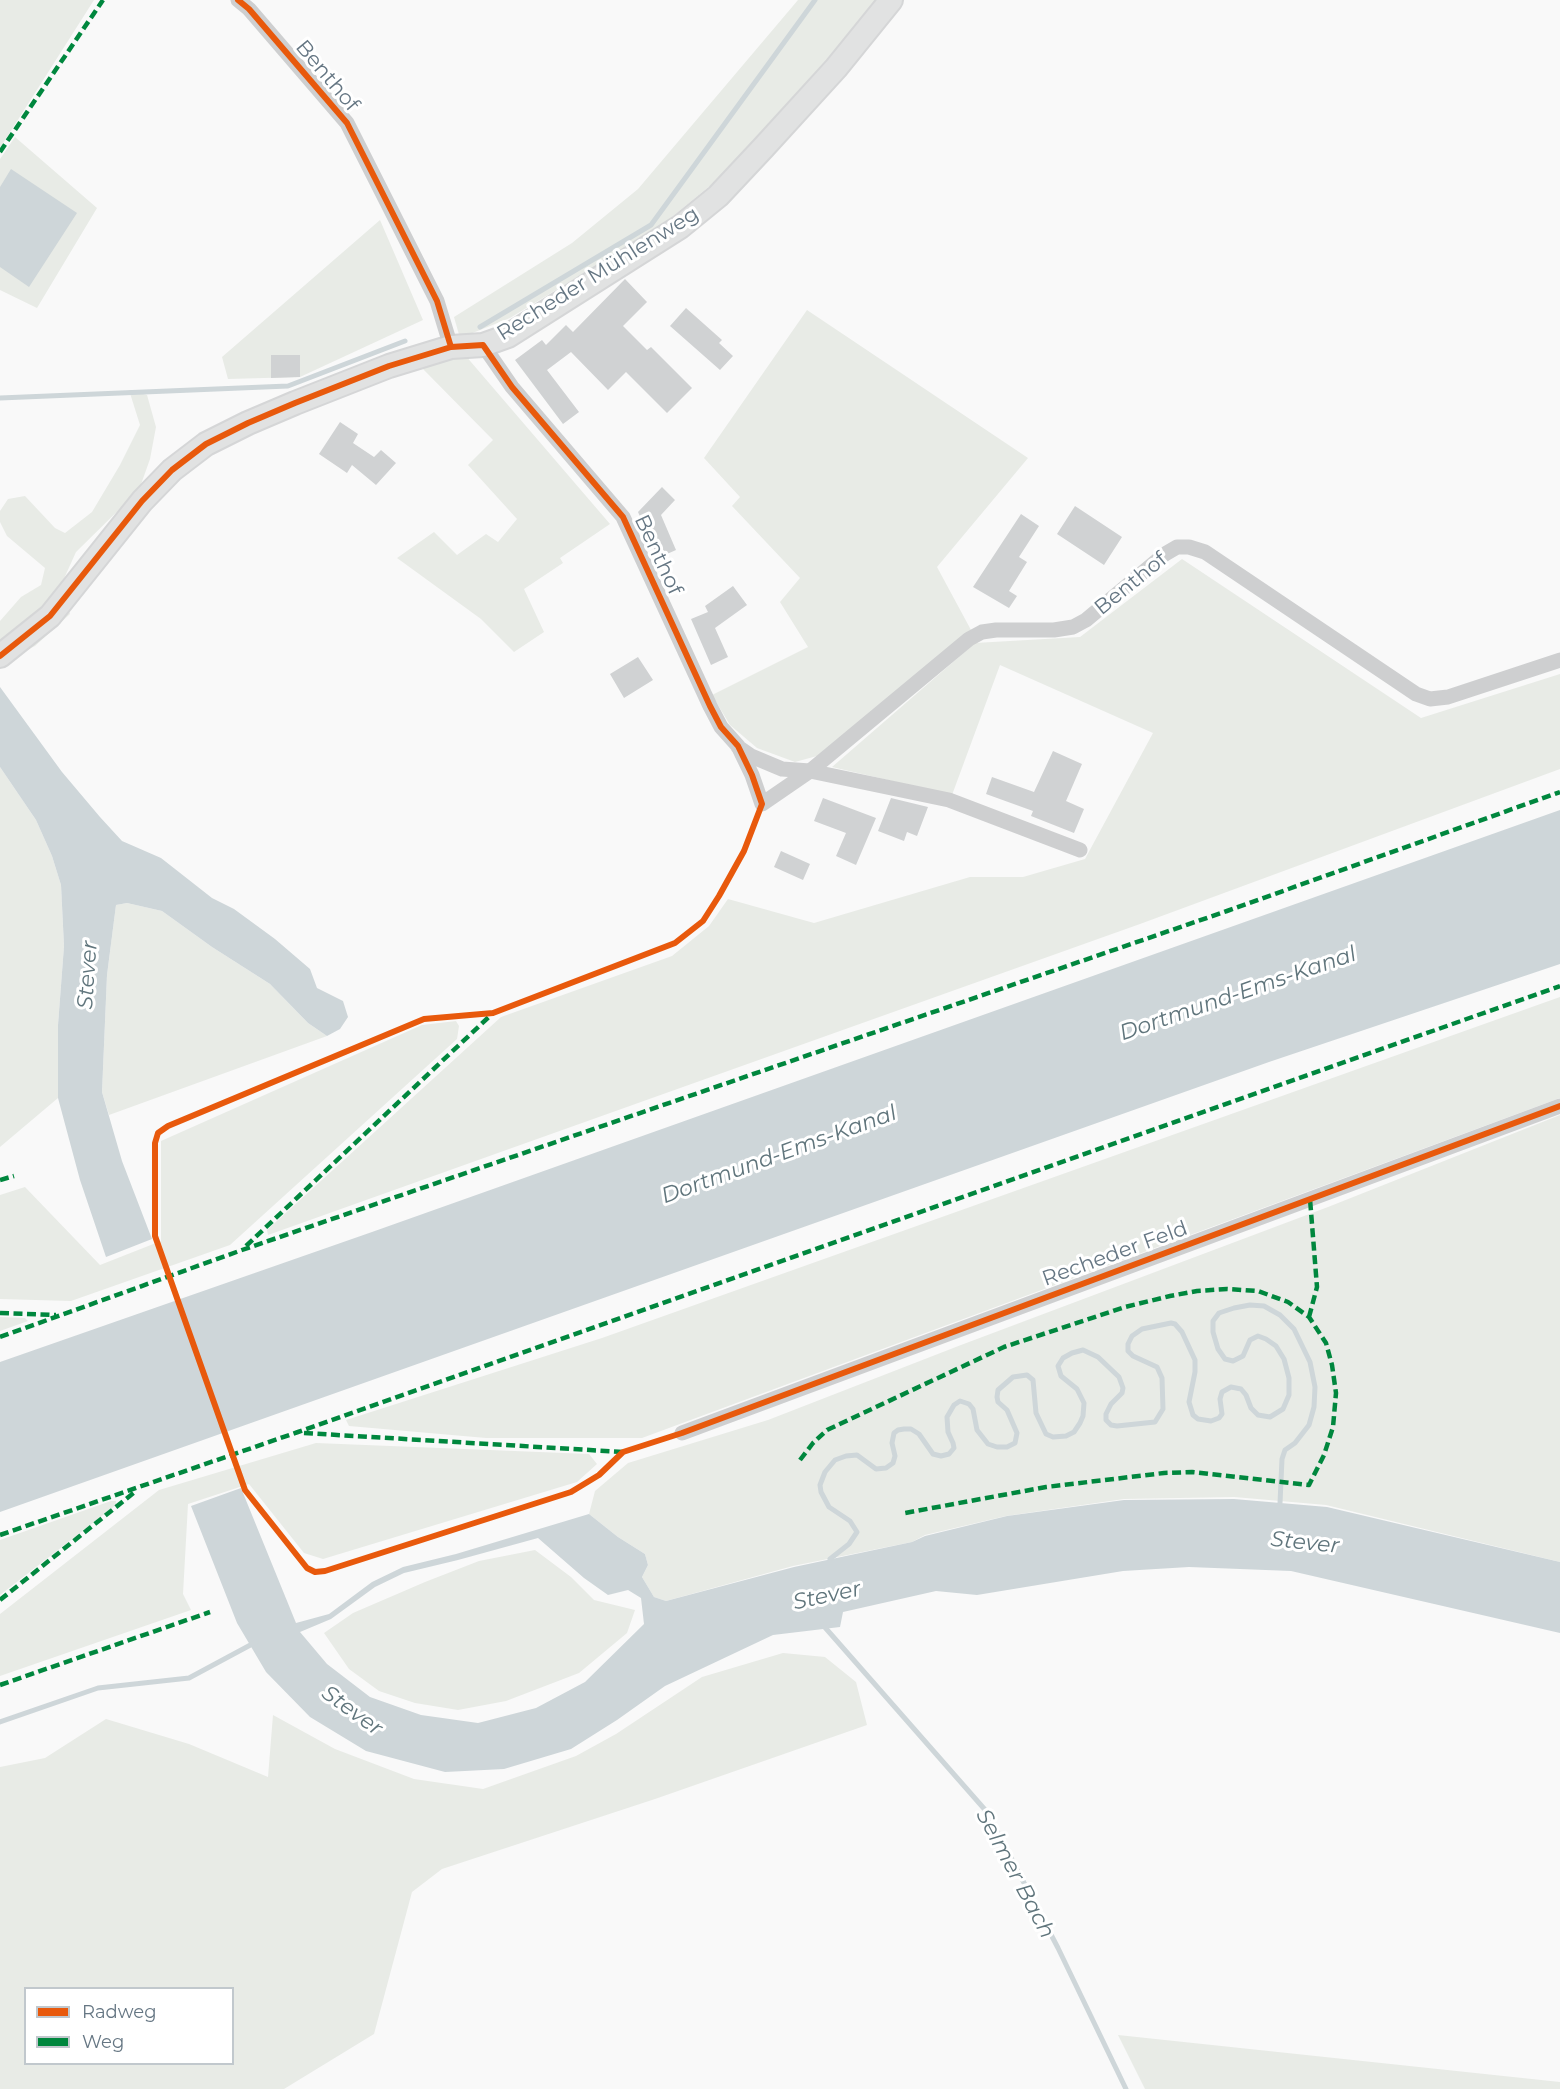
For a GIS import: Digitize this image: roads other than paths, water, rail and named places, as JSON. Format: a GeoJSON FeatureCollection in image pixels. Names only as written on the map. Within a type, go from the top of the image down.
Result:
{"type":"FeatureCollection","features":[{"type":"Feature","properties":{"kind":"street","name":"Benthof"},"geometry":{"type":"LineString","coordinates":[[238,0],[249,9],[346,123],[437,301],[451,347]]}},
{"type":"Feature","properties":{"kind":"street","name":"Recheder Mühlenweg"},"geometry":{"type":"LineString","coordinates":[[3,654],[50,616],[142,501],[172,470],[206,444],[248,423],[389,366],[451,347],[483,345],[508,336],[694,216],[718,196],[836,68],[891,0]]}},
{"type":"Feature","properties":{"kind":"street","name":"Benthof"},"geometry":{"type":"LineString","coordinates":[[483,345],[512,387],[623,517],[710,706],[721,727],[738,746],[752,775],[762,804],[810,771],[969,639],[982,632],[996,630],[1054,630],[1073,627],[1086,620],[1165,554],[1177,547],[1189,547],[1205,552],[1416,694],[1430,699],[1448,697],[1560,660]]}},
{"type":"Feature","properties":{"kind":"street"},"geometry":{"type":"LineString","coordinates":[[738,746],[751,756],[782,769],[810,771],[949,800],[1080,850]]}},
{"type":"Feature","properties":{"kind":"street","name":"Recheder Feld"},"geometry":{"type":"LineString","coordinates":[[682,1433],[1560,1106]]}},
{"type":"Feature","properties":{"kind":"water"},"geometry":{"type":"Polygon","coordinates":[[[11,169],[77,213],[29,287],[0,267],[0,187],[11,169]]]}},
{"type":"Feature","properties":{"kind":"water","name":"Stever"},"geometry":{"type":"Polygon","coordinates":[[[0,687],[62,772],[122,841],[161,858],[212,898],[234,909],[275,939],[310,969],[317,988],[343,1001],[348,1017],[340,1029],[327,1036],[308,1023],[270,984],[212,947],[162,911],[127,903],[116,905],[107,975],[102,1092],[122,1161],[152,1239],[106,1257],[80,1180],[58,1098],[58,1025],[64,946],[61,885],[52,856],[36,820],[0,767],[0,687]]]}},
{"type":"Feature","properties":{"kind":"water","name":"Dortmund-Ems-Kanal"},"geometry":{"type":"Polygon","coordinates":[[[1560,810],[1560,964],[1269,1062],[0,1512],[0,1362],[1560,810]]]}},
{"type":"Feature","properties":{"kind":"water","name":"Stever"},"geometry":{"type":"Polygon","coordinates":[[[241,1488],[296,1623],[329,1614],[372,1582],[403,1567],[456,1554],[589,1514],[618,1537],[645,1554],[648,1565],[642,1577],[654,1597],[666,1601],[794,1567],[912,1542],[925,1536],[1007,1516],[1124,1500],[1234,1499],[1327,1507],[1560,1562],[1560,1633],[1291,1571],[1189,1567],[1123,1571],[977,1595],[936,1591],[843,1612],[840,1627],[773,1635],[665,1686],[571,1749],[504,1769],[445,1772],[366,1751],[310,1717],[266,1672],[237,1623],[191,1506],[241,1488]],[[538,1538],[404,1573],[375,1587],[331,1619],[300,1632],[327,1664],[370,1697],[421,1715],[478,1723],[536,1708],[585,1682],[644,1624],[641,1598],[628,1590],[608,1595],[584,1578],[538,1538]]]}},
{"type":"Feature","properties":{"kind":"waterway"},"geometry":{"type":"LineString","coordinates":[[480,327],[651,225],[815,0]]}},
{"type":"Feature","properties":{"kind":"waterway"},"geometry":{"type":"LineString","coordinates":[[0,398],[288,386],[405,341]]}},
{"type":"Feature","properties":{"kind":"waterway"},"geometry":{"type":"LineString","coordinates":[[830,1559],[849,1544],[857,1532],[850,1521],[829,1507],[821,1492],[820,1485],[825,1472],[835,1460],[857,1455],[876,1469],[886,1468],[893,1463],[895,1456],[892,1443],[894,1433],[904,1429],[911,1429],[919,1434],[933,1454],[941,1456],[949,1454],[954,1448],[948,1432],[947,1417],[954,1405],[960,1401],[969,1404],[973,1409],[977,1430],[988,1444],[1007,1447],[1015,1443],[1017,1433],[1007,1410],[998,1402],[997,1397],[998,1390],[1013,1377],[1027,1375],[1033,1380],[1036,1413],[1046,1434],[1053,1437],[1066,1436],[1074,1432],[1080,1423],[1084,1403],[1077,1389],[1061,1376],[1058,1366],[1063,1358],[1083,1350],[1098,1357],[1119,1377],[1123,1388],[1122,1393],[1111,1404],[1106,1420],[1111,1425],[1117,1426],[1155,1422],[1163,1409],[1162,1378],[1157,1367],[1133,1356],[1128,1351],[1128,1344],[1132,1336],[1142,1329],[1171,1323],[1182,1332],[1195,1360],[1189,1402],[1193,1415],[1198,1419],[1211,1421],[1219,1418],[1222,1414],[1220,1399],[1222,1392],[1231,1387],[1241,1389],[1251,1408],[1258,1415],[1270,1417],[1283,1409],[1289,1395],[1289,1378],[1284,1359],[1276,1346],[1258,1336],[1250,1340],[1243,1356],[1233,1361],[1225,1359],[1218,1349],[1213,1332],[1213,1321],[1219,1313],[1250,1305],[1264,1306],[1280,1315],[1294,1329],[1310,1362],[1315,1387],[1314,1407],[1309,1425],[1295,1443],[1285,1450],[1282,1459],[1280,1503]]}},
{"type":"Feature","properties":{"kind":"waterway","name":"Selmer Bach"},"geometry":{"type":"LineString","coordinates":[[822,1624],[987,1812],[1058,1948],[1126,2089]]}},
{"type":"Feature","properties":{"kind":"waterway"},"geometry":{"type":"LineString","coordinates":[[0,1722],[98,1688],[189,1678],[256,1642]]}}]}
